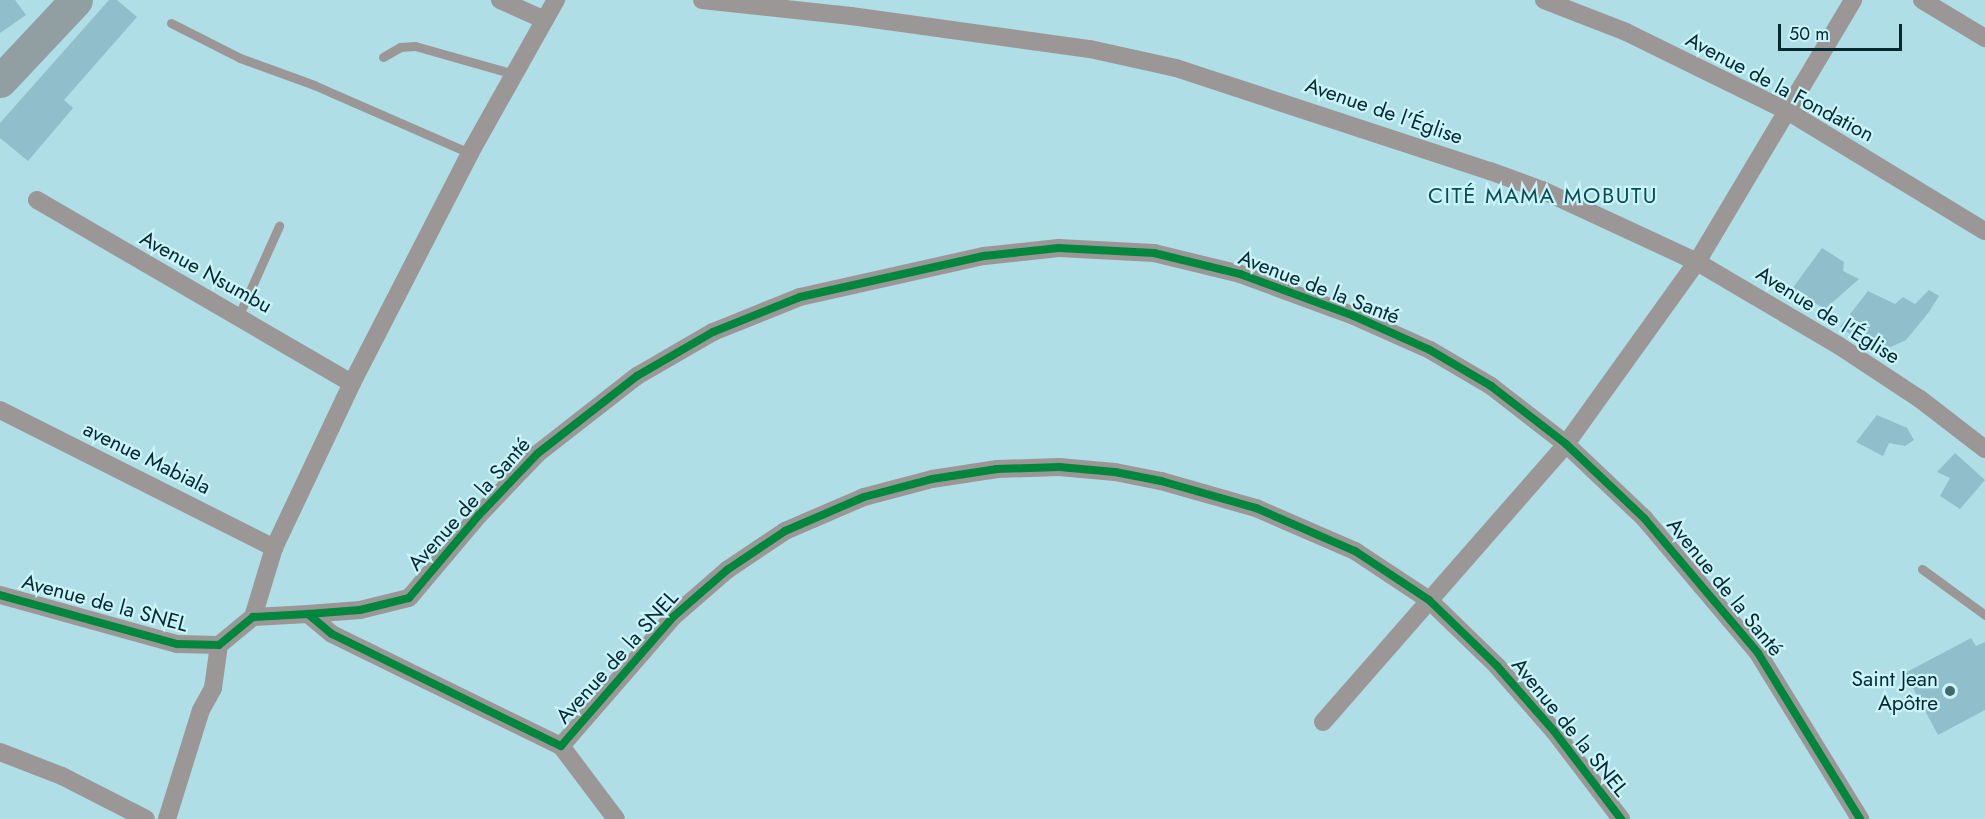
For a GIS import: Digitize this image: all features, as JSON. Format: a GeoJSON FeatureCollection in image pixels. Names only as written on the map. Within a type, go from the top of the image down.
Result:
{"type":"FeatureCollection","features":[{"type":"Feature","properties":{"kind":"highway"},"geometry":{"type":"LineString","coordinates":[[0,81],[76,0]]}},
{"type":"Feature","properties":{"kind":"street"},"geometry":{"type":"LineString","coordinates":[[500,0],[545,20]]}},
{"type":"Feature","properties":{"kind":"street"},"geometry":{"type":"LineString","coordinates":[[167,819],[201,710],[213,688],[219,645],[253,617],[274,548],[352,383],[470,153],[556,0]]}},
{"type":"Feature","properties":{"kind":"street","name":"Avenue de l'Église"},"geometry":{"type":"LineString","coordinates":[[702,0],[1090,49],[1176,68],[1326,114],[1532,186],[1697,262],[1838,345],[1920,399],[1985,449]]}},
{"type":"Feature","properties":{"kind":"street","name":"Avenue de la Fondation"},"geometry":{"type":"LineString","coordinates":[[1544,0],[1626,32],[1789,112],[1985,231]]}},
{"type":"Feature","properties":{"kind":"street"},"geometry":{"type":"LineString","coordinates":[[1323,722],[1566,444],[1697,262],[1789,112],[1853,0]]}},
{"type":"Feature","properties":{"kind":"street"},"geometry":{"type":"LineString","coordinates":[[1922,0],[1985,38]]}},
{"type":"Feature","properties":{"kind":"street","name":"Avenue Nsumbu"},"geometry":{"type":"LineString","coordinates":[[37,200],[239,315],[352,383]]}},
{"type":"Feature","properties":{"kind":"street","name":"Avenue de la Santé"},"geometry":{"type":"LineString","coordinates":[[308,614],[360,610],[409,598],[479,515],[537,454],[637,376],[713,332],[800,297],[984,256],[1059,248],[1154,253],[1240,274],[1354,316],[1430,350],[1491,386],[1566,444],[1644,518],[1758,653],[1860,819]]}},
{"type":"Feature","properties":{"kind":"street","name":"avenue Mabiala"},"geometry":{"type":"LineString","coordinates":[[0,410],[274,548]]}},
{"type":"Feature","properties":{"kind":"street","name":"Avenue de la SNEL"},"geometry":{"type":"LineString","coordinates":[[308,614],[342,639],[561,746],[673,617],[727,570],[785,531],[836,507],[932,479],[997,469],[1059,467],[1161,481],[1256,508],[1355,551],[1429,600],[1539,714],[1622,819]]}},
{"type":"Feature","properties":{"kind":"street","name":"Avenue de la SNEL"},"geometry":{"type":"LineString","coordinates":[[0,595],[177,644],[219,645]]}},
{"type":"Feature","properties":{"kind":"street"},"geometry":{"type":"LineString","coordinates":[[253,617],[308,614]]}},
{"type":"Feature","properties":{"kind":"street"},"geometry":{"type":"LineString","coordinates":[[561,746],[616,819]]}},
{"type":"Feature","properties":{"kind":"street"},"geometry":{"type":"LineString","coordinates":[[0,752],[62,776],[146,819]]}},
{"type":"Feature","properties":{"kind":"lane"},"geometry":{"type":"LineString","coordinates":[[171,23],[240,58],[314,85],[470,153]]}},
{"type":"Feature","properties":{"kind":"lane"},"geometry":{"type":"LineString","coordinates":[[383,57],[400,47],[414,46],[514,74]]}},
{"type":"Feature","properties":{"kind":"lane"},"geometry":{"type":"LineString","coordinates":[[239,315],[279,226]]}},
{"type":"Feature","properties":{"kind":"lane"},"geometry":{"type":"LineString","coordinates":[[1922,569],[1985,615]]}},
{"type":"Feature","properties":{"kind":"building"},"geometry":{"type":"Polygon","coordinates":[[[0,0],[15,0],[26,15],[0,33],[0,0]]]}},
{"type":"Feature","properties":{"kind":"building"},"geometry":{"type":"Polygon","coordinates":[[[109,0],[117,0],[137,17],[64,100],[73,108],[28,161],[0,138],[0,123],[109,0]]]}},
{"type":"Feature","properties":{"kind":"building"},"geometry":{"type":"Polygon","coordinates":[[[1822,248],[1844,262],[1843,271],[1859,279],[1825,309],[1792,289],[1822,248]]]}},
{"type":"Feature","properties":{"kind":"building"},"geometry":{"type":"Polygon","coordinates":[[[1929,290],[1939,296],[1929,312],[1906,340],[1891,347],[1860,341],[1840,327],[1868,291],[1895,304],[1903,297],[1915,304],[1929,290]]]}},
{"type":"Feature","properties":{"kind":"building"},"geometry":{"type":"Polygon","coordinates":[[[1877,415],[1907,428],[1914,440],[1905,446],[1889,443],[1883,456],[1856,442],[1877,415]]]}},
{"type":"Feature","properties":{"kind":"building"},"geometry":{"type":"Polygon","coordinates":[[[1955,453],[1985,480],[1960,509],[1940,496],[1950,478],[1937,472],[1955,453]]]}},
{"type":"Feature","properties":{"kind":"building","name":"Saint Jean Apôtre"},"geometry":{"type":"Polygon","coordinates":[[[1971,638],[1976,646],[1985,642],[1985,710],[1938,735],[1905,673],[1971,638]]]}},
{"type":"Feature","properties":{"kind":"cycle path"},"geometry":{"type":"LineString","coordinates":[[308,614],[360,610],[409,598],[479,515],[537,454],[637,376],[713,332],[800,297],[984,256],[1059,248],[1154,253],[1240,274],[1354,316],[1430,350],[1491,386],[1566,444],[1644,518],[1758,653],[1860,819]]}},
{"type":"Feature","properties":{"kind":"cycle path"},"geometry":{"type":"LineString","coordinates":[[0,595],[177,644],[219,645],[253,617],[308,614],[332,634],[561,746],[673,617],[727,570],[785,531],[864,497],[932,479],[997,469],[1059,467],[1115,472],[1161,481],[1256,508],[1355,551],[1429,600],[1497,666],[1554,731],[1621,819]]}},
{"type":"Feature","properties":{"kind":"place","name":"Saint Jean Apôtre"},"geometry":{"type":"Point","coordinates":[1950,691]}},
{"type":"Feature","properties":{"kind":"district","name":"CITÉ MAMA MOBUTU"},"geometry":{"type":"Point","coordinates":[1543,196]}}]}
